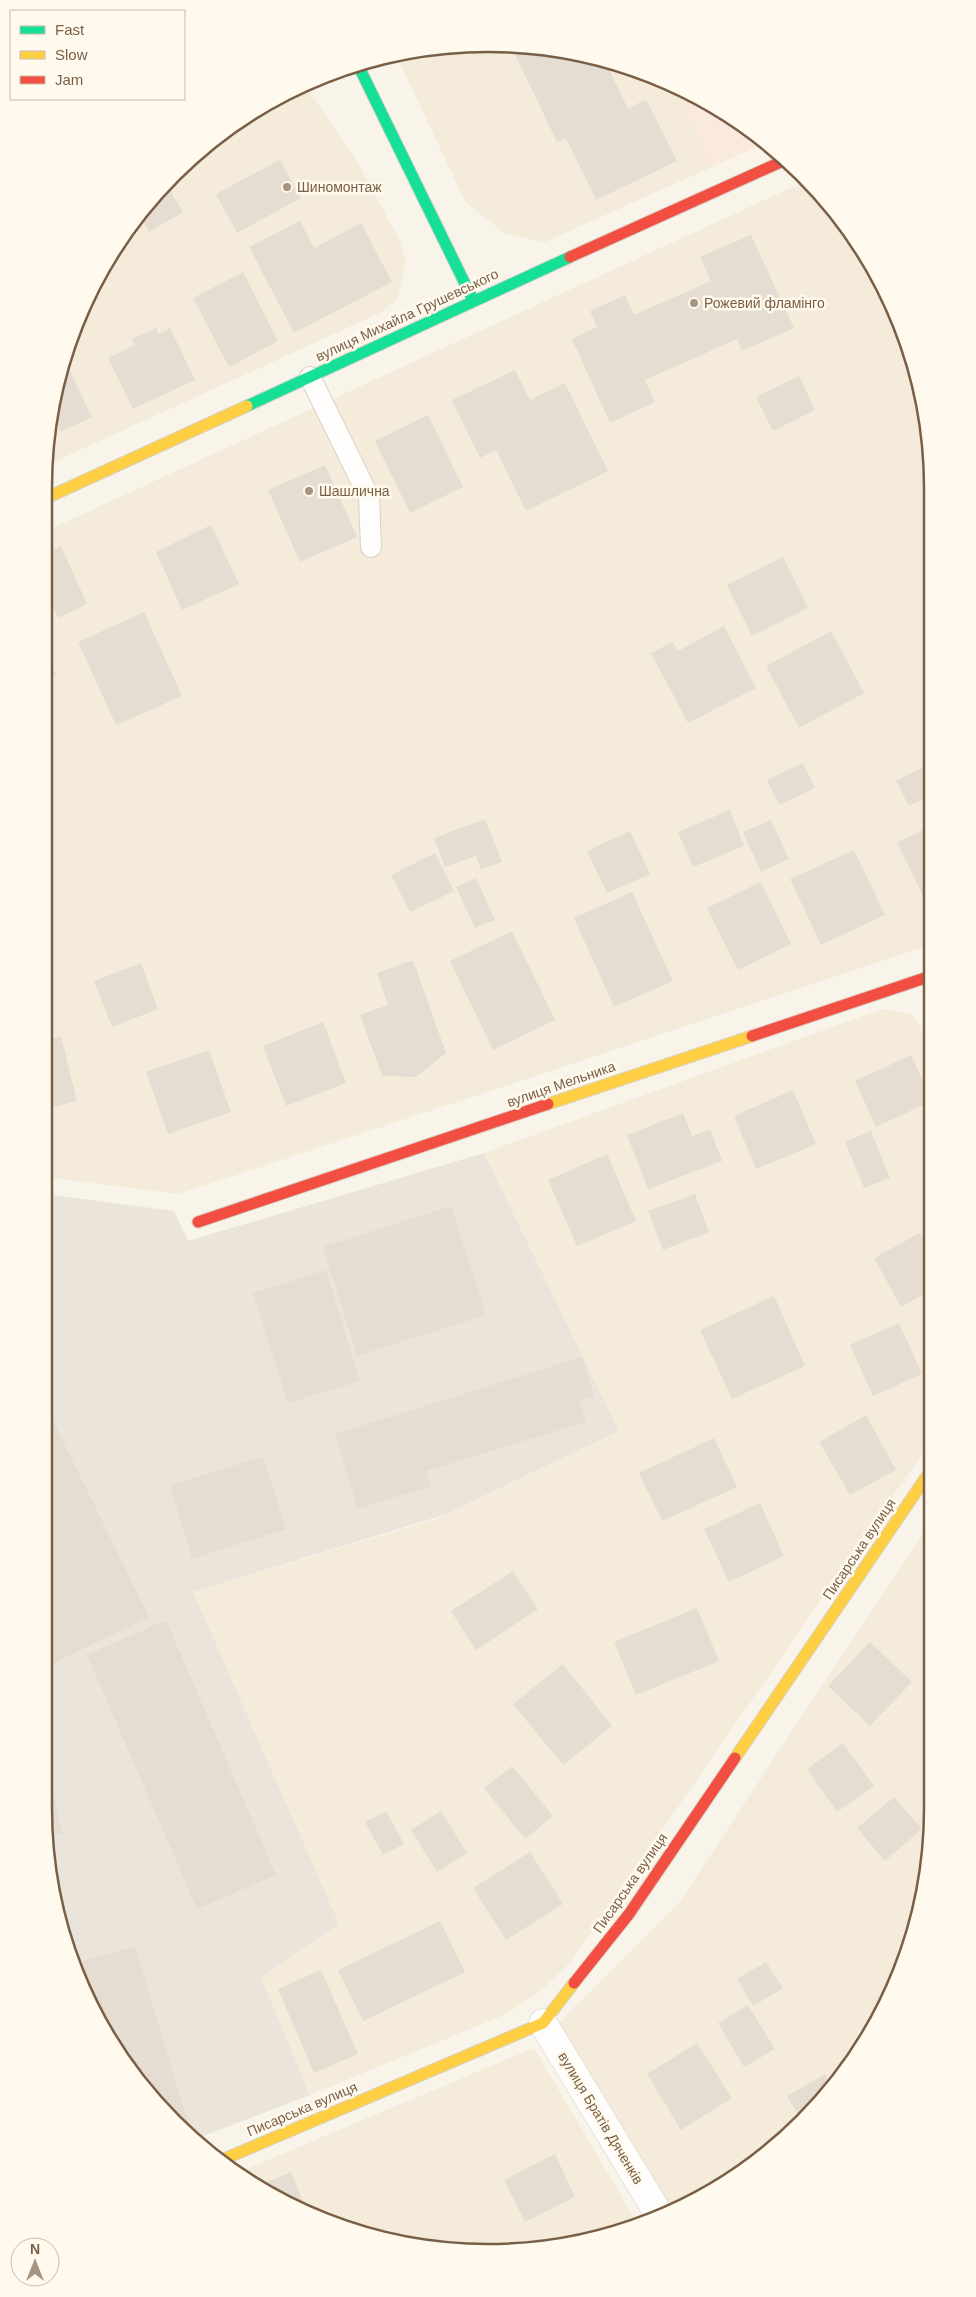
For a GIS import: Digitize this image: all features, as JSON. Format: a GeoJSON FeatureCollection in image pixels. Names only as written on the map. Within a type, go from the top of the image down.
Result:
{"type":"FeatureCollection","features":[{"type":"Feature","properties":{"kind":"street"},"geometry":{"type":"LineString","coordinates":[[362,71],[474,300]]}},
{"type":"Feature","properties":{"kind":"street","name":"вулиця Михайла Грушевського"},"geometry":{"type":"LineString","coordinates":[[52,495],[474,300],[778,163]]}},
{"type":"Feature","properties":{"kind":"street","name":"вулиця Мельника"},"geometry":{"type":"LineString","coordinates":[[198,1222],[924,979]]}},
{"type":"Feature","properties":{"kind":"street","name":"Писарська вулиця"},"geometry":{"type":"LineString","coordinates":[[227,2158],[543,2023],[629,1914],[924,1480]]}},
{"type":"Feature","properties":{"kind":"street","name":"вулиця Братів Дяченків"},"geometry":{"type":"LineString","coordinates":[[543,2023],[656,2210]]}},
{"type":"Feature","properties":{"kind":"lane"},"geometry":{"type":"LineString","coordinates":[[310,377],[370,497],[372,547]]}},
{"type":"Feature","properties":{"kind":"shaded area"},"geometry":{"type":"Polygon","coordinates":[[[460,53],[516,53],[573,61],[601,67],[628,76],[681,97],[712,167],[545,242],[506,234],[466,203],[399,62],[460,53]]]}},
{"type":"Feature","properties":{"kind":"shaded area"},"geometry":{"type":"Polygon","coordinates":[[[308,91],[353,154],[399,239],[406,261],[398,298],[382,312],[53,462],[61,403],[67,375],[76,348],[97,295],[126,246],[142,223],[180,180],[223,142],[270,111],[308,91]]]}},
{"type":"Feature","properties":{"kind":"shaded area"},"geometry":{"type":"Polygon","coordinates":[[[681,97],[730,126],[758,146],[712,167],[681,97]]]}},
{"type":"Feature","properties":{"kind":"shaded area"},"geometry":{"type":"Polygon","coordinates":[[[800,184],[834,223],[879,295],[909,375],[920,431],[924,488],[924,947],[179,1194],[52,1178],[52,528],[800,184]]]}},
{"type":"Feature","properties":{"kind":"shaded area"},"geometry":{"type":"Polygon","coordinates":[[[882,1009],[911,1014],[924,1028],[924,1451],[570,1963],[538,1993],[506,2014],[310,2095],[261,1977],[193,1592],[436,1519],[619,1431],[484,1153],[882,1009]]]}},
{"type":"Feature","properties":{"kind":"shaded area"},"geometry":{"type":"Polygon","coordinates":[[[484,1153],[619,1431],[444,1515],[193,1592],[339,1924],[261,1977],[310,2095],[202,2137],[180,2117],[142,2074],[97,2002],[67,1922],[56,1866],[52,1809],[52,1195],[174,1211],[188,1241],[484,1153]]]}},
{"type":"Feature","properties":{"kind":"shaded area"},"geometry":{"type":"Polygon","coordinates":[[[924,1532],[923,1837],[920,1866],[909,1922],[890,1976],[879,2002],[850,2051],[834,2074],[796,2117],[753,2155],[730,2171],[669,2205],[559,2024],[678,1904],[924,1532]]]}},
{"type":"Feature","properties":{"kind":"shaded area"},"geometry":{"type":"Polygon","coordinates":[[[534,2048],[635,2219],[601,2230],[545,2241],[516,2244],[460,2244],[431,2241],[375,2230],[321,2211],[295,2200],[244,2170],[534,2048]]]}},
{"type":"Feature","properties":{"kind":"building"},"geometry":{"type":"Polygon","coordinates":[[[514,53],[545,56],[609,70],[628,109],[646,99],[677,161],[596,200],[566,138],[557,142],[514,53]]]}},
{"type":"Feature","properties":{"kind":"building"},"geometry":{"type":"Polygon","coordinates":[[[280,160],[301,198],[237,233],[216,194],[280,160]]]}},
{"type":"Feature","properties":{"kind":"building"},"geometry":{"type":"Polygon","coordinates":[[[170,191],[183,212],[149,232],[143,222],[170,191]]]}},
{"type":"Feature","properties":{"kind":"building"},"geometry":{"type":"Polygon","coordinates":[[[300,221],[314,248],[361,223],[392,282],[294,333],[249,247],[300,221]]]}},
{"type":"Feature","properties":{"kind":"building"},"geometry":{"type":"Polygon","coordinates":[[[751,235],[794,328],[742,351],[737,339],[645,380],[655,402],[610,423],[572,339],[597,327],[590,311],[625,295],[634,315],[711,281],[700,257],[751,235]]]}},
{"type":"Feature","properties":{"kind":"building"},"geometry":{"type":"Polygon","coordinates":[[[243,272],[278,341],[229,367],[193,298],[243,272]]]}},
{"type":"Feature","properties":{"kind":"building"},"geometry":{"type":"Polygon","coordinates":[[[156,328],[159,334],[170,328],[195,380],[133,409],[108,358],[135,345],[132,339],[156,328]]]}},
{"type":"Feature","properties":{"kind":"building"},"geometry":{"type":"Polygon","coordinates":[[[69,369],[92,417],[61,432],[57,424],[69,369]]]}},
{"type":"Feature","properties":{"kind":"building"},"geometry":{"type":"Polygon","coordinates":[[[515,370],[530,400],[565,383],[608,471],[526,511],[496,450],[480,458],[452,400],[515,370]]]}},
{"type":"Feature","properties":{"kind":"building"},"geometry":{"type":"Polygon","coordinates":[[[799,376],[815,410],[773,431],[756,397],[799,376]]]}},
{"type":"Feature","properties":{"kind":"building"},"geometry":{"type":"Polygon","coordinates":[[[428,415],[463,487],[410,513],[375,441],[428,415]]]}},
{"type":"Feature","properties":{"kind":"building"},"geometry":{"type":"Polygon","coordinates":[[[325,465],[357,537],[300,562],[268,490],[325,465]]]}},
{"type":"Feature","properties":{"kind":"building"},"geometry":{"type":"Polygon","coordinates":[[[211,525],[239,584],[182,610],[156,552],[211,525]]]}},
{"type":"Feature","properties":{"kind":"building"},"geometry":{"type":"Polygon","coordinates":[[[61,546],[87,604],[58,618],[52,605],[52,550],[61,546]]]}},
{"type":"Feature","properties":{"kind":"building"},"geometry":{"type":"Polygon","coordinates":[[[783,557],[808,608],[752,636],[727,585],[783,557]]]}},
{"type":"Feature","properties":{"kind":"building"},"geometry":{"type":"Polygon","coordinates":[[[144,612],[182,696],[116,725],[78,642],[144,612]]]}},
{"type":"Feature","properties":{"kind":"building"},"geometry":{"type":"Polygon","coordinates":[[[724,626],[756,688],[688,723],[651,653],[673,642],[678,651],[724,626]]]}},
{"type":"Feature","properties":{"kind":"building"},"geometry":{"type":"Polygon","coordinates":[[[831,631],[864,693],[799,728],[766,666],[831,631]]]}},
{"type":"Feature","properties":{"kind":"building"},"geometry":{"type":"Polygon","coordinates":[[[52,666],[56,675],[52,677],[52,666]]]}},
{"type":"Feature","properties":{"kind":"building"},"geometry":{"type":"Polygon","coordinates":[[[803,763],[815,788],[779,805],[767,780],[803,763]]]}},
{"type":"Feature","properties":{"kind":"building"},"geometry":{"type":"Polygon","coordinates":[[[924,767],[924,798],[909,806],[896,781],[924,767]]]}},
{"type":"Feature","properties":{"kind":"building"},"geometry":{"type":"Polygon","coordinates":[[[730,810],[744,846],[693,867],[678,832],[730,810]]]}},
{"type":"Feature","properties":{"kind":"building"},"geometry":{"type":"Polygon","coordinates":[[[485,819],[502,862],[481,869],[476,856],[445,867],[434,838],[485,819]]]}},
{"type":"Feature","properties":{"kind":"building"},"geometry":{"type":"Polygon","coordinates":[[[771,820],[789,859],[761,872],[743,832],[771,820]]]}},
{"type":"Feature","properties":{"kind":"building"},"geometry":{"type":"Polygon","coordinates":[[[924,830],[924,898],[897,842],[924,830]]]}},
{"type":"Feature","properties":{"kind":"building"},"geometry":{"type":"Polygon","coordinates":[[[630,831],[650,874],[607,893],[587,851],[630,831]]]}},
{"type":"Feature","properties":{"kind":"building"},"geometry":{"type":"Polygon","coordinates":[[[854,850],[885,915],[821,945],[790,879],[854,850]]]}},
{"type":"Feature","properties":{"kind":"building"},"geometry":{"type":"Polygon","coordinates":[[[435,853],[454,891],[410,912],[391,875],[435,853]]]}},
{"type":"Feature","properties":{"kind":"building"},"geometry":{"type":"Polygon","coordinates":[[[476,878],[495,920],[475,928],[456,887],[476,878]]]}},
{"type":"Feature","properties":{"kind":"building"},"geometry":{"type":"Polygon","coordinates":[[[761,882],[791,944],[738,970],[707,908],[761,882]]]}},
{"type":"Feature","properties":{"kind":"building"},"geometry":{"type":"Polygon","coordinates":[[[632,892],[673,981],[614,1007],[574,918],[632,892]]]}},
{"type":"Feature","properties":{"kind":"building"},"geometry":{"type":"Polygon","coordinates":[[[512,931],[555,1020],[493,1050],[450,961],[512,931]]]}},
{"type":"Feature","properties":{"kind":"building"},"geometry":{"type":"Polygon","coordinates":[[[413,960],[446,1053],[416,1077],[382,1076],[360,1015],[388,1005],[377,973],[413,960]]]}},
{"type":"Feature","properties":{"kind":"building"},"geometry":{"type":"Polygon","coordinates":[[[141,963],[158,1009],[112,1027],[94,981],[141,963]]]}},
{"type":"Feature","properties":{"kind":"building"},"geometry":{"type":"Polygon","coordinates":[[[323,1022],[346,1083],[286,1106],[263,1046],[323,1022]]]}},
{"type":"Feature","properties":{"kind":"building"},"geometry":{"type":"Polygon","coordinates":[[[61,1036],[77,1101],[52,1107],[52,1039],[61,1036]]]}},
{"type":"Feature","properties":{"kind":"building"},"geometry":{"type":"Polygon","coordinates":[[[209,1050],[231,1112],[168,1134],[146,1072],[209,1050]]]}},
{"type":"Feature","properties":{"kind":"building"},"geometry":{"type":"Polygon","coordinates":[[[911,1055],[924,1083],[924,1105],[876,1127],[855,1081],[911,1055]]]}},
{"type":"Feature","properties":{"kind":"building"},"geometry":{"type":"Polygon","coordinates":[[[793,1090],[816,1144],[756,1169],[734,1116],[793,1090]]]}},
{"type":"Feature","properties":{"kind":"building"},"geometry":{"type":"Polygon","coordinates":[[[683,1113],[692,1136],[710,1129],[722,1161],[648,1189],[627,1135],[683,1113]]]}},
{"type":"Feature","properties":{"kind":"building"},"geometry":{"type":"Polygon","coordinates":[[[871,1131],[890,1178],[864,1188],[845,1142],[871,1131]]]}},
{"type":"Feature","properties":{"kind":"building"},"geometry":{"type":"Polygon","coordinates":[[[607,1154],[636,1221],[577,1246],[548,1180],[607,1154]]]}},
{"type":"Feature","properties":{"kind":"building"},"geometry":{"type":"Polygon","coordinates":[[[695,1194],[709,1232],[663,1250],[648,1211],[695,1194]]]}},
{"type":"Feature","properties":{"kind":"building"},"geometry":{"type":"Polygon","coordinates":[[[451,1206],[486,1315],[357,1356],[323,1247],[451,1206]]]}},
{"type":"Feature","properties":{"kind":"building"},"geometry":{"type":"Polygon","coordinates":[[[920,1233],[924,1240],[924,1294],[901,1307],[874,1258],[920,1233]]]}},
{"type":"Feature","properties":{"kind":"building"},"geometry":{"type":"Polygon","coordinates":[[[326,1270],[360,1381],[288,1403],[253,1293],[326,1270]]]}},
{"type":"Feature","properties":{"kind":"building"},"geometry":{"type":"Polygon","coordinates":[[[774,1296],[805,1366],[732,1399],[700,1330],[774,1296]]]}},
{"type":"Feature","properties":{"kind":"building"},"geometry":{"type":"Polygon","coordinates":[[[899,1323],[922,1374],[873,1396],[850,1345],[899,1323]]]}},
{"type":"Feature","properties":{"kind":"building"},"geometry":{"type":"Polygon","coordinates":[[[582,1357],[594,1396],[579,1400],[586,1422],[426,1471],[431,1486],[358,1509],[335,1434],[582,1357]]]}},
{"type":"Feature","properties":{"kind":"building"},"geometry":{"type":"Polygon","coordinates":[[[866,1415],[896,1470],[850,1495],[819,1442],[866,1415]]]}},
{"type":"Feature","properties":{"kind":"building"},"geometry":{"type":"Polygon","coordinates":[[[52,1418],[149,1617],[52,1664],[52,1418]]]}},
{"type":"Feature","properties":{"kind":"building"},"geometry":{"type":"Polygon","coordinates":[[[714,1438],[737,1487],[662,1521],[639,1473],[714,1438]]]}},
{"type":"Feature","properties":{"kind":"building"},"geometry":{"type":"Polygon","coordinates":[[[263,1457],[286,1529],[192,1559],[170,1485],[263,1457]]]}},
{"type":"Feature","properties":{"kind":"building"},"geometry":{"type":"Polygon","coordinates":[[[760,1503],[784,1556],[729,1582],[704,1529],[760,1503]]]}},
{"type":"Feature","properties":{"kind":"building"},"geometry":{"type":"Polygon","coordinates":[[[513,1571],[538,1609],[476,1650],[451,1611],[513,1571]]]}},
{"type":"Feature","properties":{"kind":"building"},"geometry":{"type":"Polygon","coordinates":[[[697,1608],[719,1661],[636,1695],[614,1642],[697,1608]]]}},
{"type":"Feature","properties":{"kind":"building"},"geometry":{"type":"Polygon","coordinates":[[[166,1620],[276,1875],[197,1909],[87,1655],[166,1620]]]}},
{"type":"Feature","properties":{"kind":"building"},"geometry":{"type":"Polygon","coordinates":[[[870,1642],[912,1682],[870,1726],[828,1686],[870,1642]]]}},
{"type":"Feature","properties":{"kind":"building"},"geometry":{"type":"Polygon","coordinates":[[[563,1664],[612,1726],[563,1765],[513,1704],[563,1664]]]}},
{"type":"Feature","properties":{"kind":"building"},"geometry":{"type":"Polygon","coordinates":[[[843,1743],[874,1786],[837,1812],[807,1769],[843,1743]]]}},
{"type":"Feature","properties":{"kind":"building"},"geometry":{"type":"Polygon","coordinates":[[[512,1766],[553,1816],[525,1839],[484,1788],[512,1766]]]}},
{"type":"Feature","properties":{"kind":"building"},"geometry":{"type":"Polygon","coordinates":[[[52,1788],[62,1833],[53,1835],[52,1788]]]}},
{"type":"Feature","properties":{"kind":"building"},"geometry":{"type":"Polygon","coordinates":[[[894,1797],[922,1829],[885,1861],[857,1828],[894,1797]]]}},
{"type":"Feature","properties":{"kind":"building"},"geometry":{"type":"Polygon","coordinates":[[[386,1811],[404,1844],[383,1855],[365,1822],[386,1811]]]}},
{"type":"Feature","properties":{"kind":"building"},"geometry":{"type":"Polygon","coordinates":[[[441,1811],[467,1853],[437,1872],[411,1830],[441,1811]]]}},
{"type":"Feature","properties":{"kind":"building"},"geometry":{"type":"Polygon","coordinates":[[[530,1852],[563,1904],[506,1940],[473,1888],[530,1852]]]}},
{"type":"Feature","properties":{"kind":"building"},"geometry":{"type":"Polygon","coordinates":[[[440,1921],[465,1972],[363,2021],[338,1970],[440,1921]]]}},
{"type":"Feature","properties":{"kind":"building"},"geometry":{"type":"Polygon","coordinates":[[[135,1946],[189,2125],[142,2074],[126,2051],[97,2002],[81,1962],[135,1946]]]}},
{"type":"Feature","properties":{"kind":"building"},"geometry":{"type":"Polygon","coordinates":[[[766,1962],[783,1988],[753,2006],[737,1979],[766,1962]]]}},
{"type":"Feature","properties":{"kind":"building"},"geometry":{"type":"Polygon","coordinates":[[[321,1970],[358,2054],[314,2073],[278,1989],[321,1970]]]}},
{"type":"Feature","properties":{"kind":"building"},"geometry":{"type":"Polygon","coordinates":[[[748,2005],[775,2049],[744,2067],[718,2023],[748,2005]]]}},
{"type":"Feature","properties":{"kind":"building"},"geometry":{"type":"Polygon","coordinates":[[[697,2043],[732,2098],[681,2130],[647,2074],[697,2043]]]}},
{"type":"Feature","properties":{"kind":"building"},"geometry":{"type":"Polygon","coordinates":[[[825,2074],[828,2081],[798,2115],[787,2096],[825,2074]]]}},
{"type":"Feature","properties":{"kind":"building"},"geometry":{"type":"Polygon","coordinates":[[[555,2154],[575,2197],[525,2222],[504,2180],[555,2154]]]}},
{"type":"Feature","properties":{"kind":"building"},"geometry":{"type":"Polygon","coordinates":[[[291,2172],[304,2204],[295,2200],[265,2183],[291,2172]]]}},
{"type":"Feature","properties":{"kind":"traffic: fast"},"geometry":{"type":"LineString","coordinates":[[361,72],[473,300]]}},
{"type":"Feature","properties":{"kind":"traffic: fast"},"geometry":{"type":"LineString","coordinates":[[247,406],[570,257]]}},
{"type":"Feature","properties":{"kind":"traffic: slow"},"geometry":{"type":"LineString","coordinates":[[52,495],[247,406]]}},
{"type":"Feature","properties":{"kind":"traffic: slow"},"geometry":{"type":"LineString","coordinates":[[548,1104],[752,1036]]}},
{"type":"Feature","properties":{"kind":"traffic: slow"},"geometry":{"type":"LineString","coordinates":[[735,1758],[924,1480]]}},
{"type":"Feature","properties":{"kind":"traffic: slow"},"geometry":{"type":"LineString","coordinates":[[227,2158],[543,2023],[574,1983]]}},
{"type":"Feature","properties":{"kind":"traffic: jam"},"geometry":{"type":"LineString","coordinates":[[570,257],[778,163]]}},
{"type":"Feature","properties":{"kind":"traffic: jam"},"geometry":{"type":"LineString","coordinates":[[752,1036],[924,978]]}},
{"type":"Feature","properties":{"kind":"traffic: jam"},"geometry":{"type":"LineString","coordinates":[[198,1222],[548,1104]]}},
{"type":"Feature","properties":{"kind":"traffic: jam"},"geometry":{"type":"LineString","coordinates":[[574,1983],[629,1914],[735,1758]]}},
{"type":"Feature","properties":{"kind":"place","name":"Шиномонтаж"},"geometry":{"type":"Point","coordinates":[287,187]}},
{"type":"Feature","properties":{"kind":"place","name":"Рожевий фламінго"},"geometry":{"type":"Point","coordinates":[694,303]}},
{"type":"Feature","properties":{"kind":"place","name":"Шашлична"},"geometry":{"type":"Point","coordinates":[309,491]}}]}
